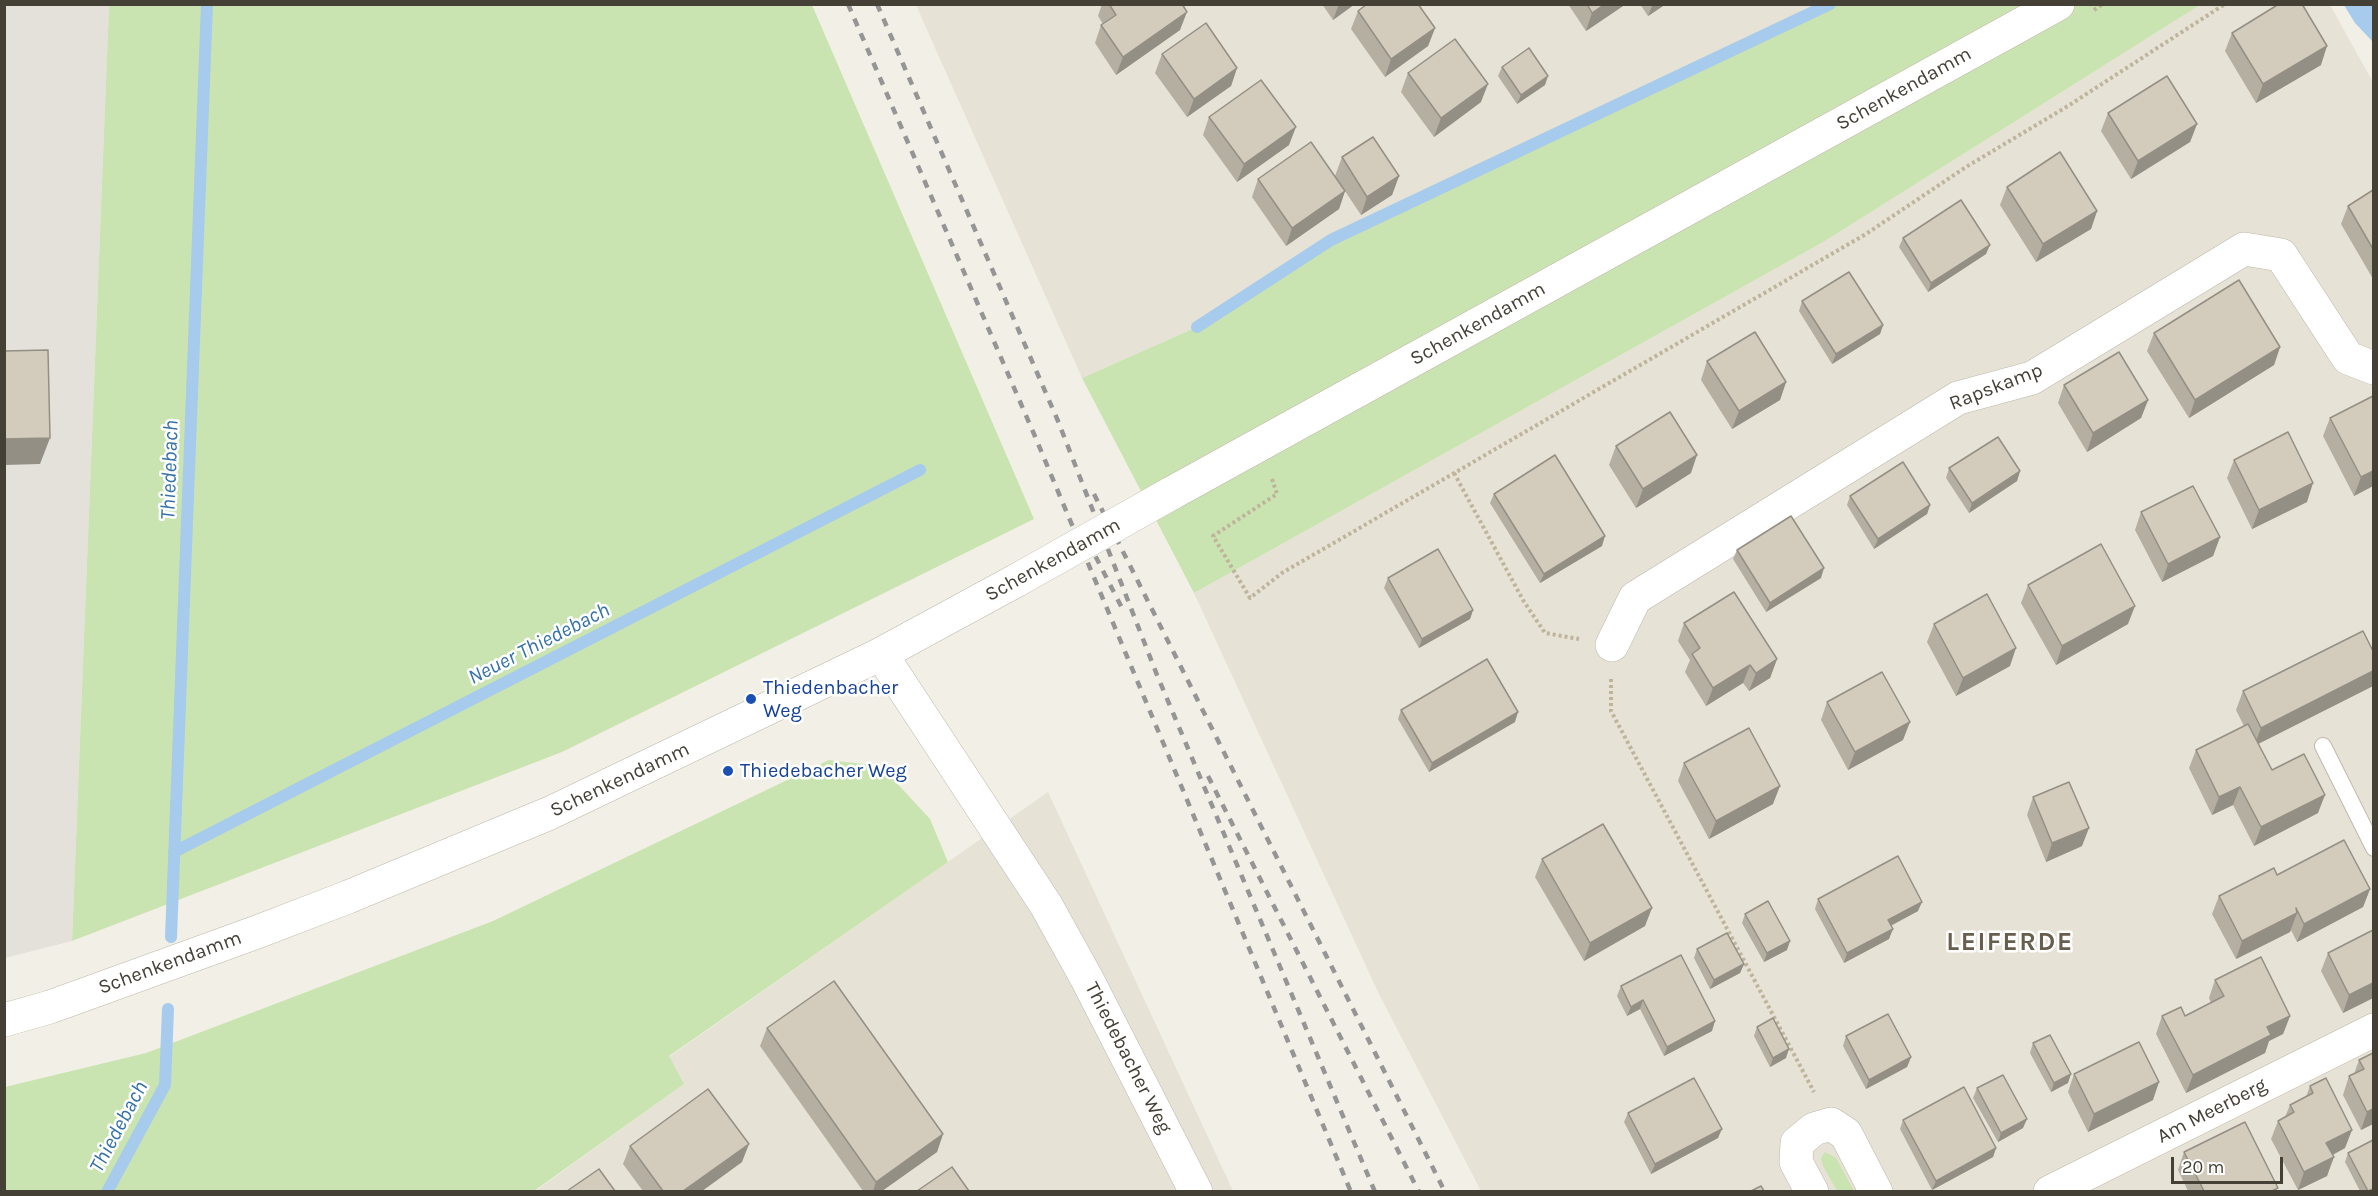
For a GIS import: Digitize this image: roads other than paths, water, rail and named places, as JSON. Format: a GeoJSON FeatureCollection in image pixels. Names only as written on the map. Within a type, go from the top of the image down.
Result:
{"type":"FeatureCollection","features":[{"type":"Feature","properties":{"kind":"street","name":"Schenkendamm"},"geometry":{"type":"LineString","coordinates":[[4,1020],[50,1007],[257,932],[461,851],[550,813],[881,654],[2058,4]]}},
{"type":"Feature","properties":{"kind":"street","name":"Rapskamp"},"geometry":{"type":"LineString","coordinates":[[1612,645],[1635,598],[1958,398],[2032,378],[2244,249],[2281,255],[2348,358],[2373,368]]}},
{"type":"Feature","properties":{"kind":"street","name":"Thiedebacher Weg"},"geometry":{"type":"LineString","coordinates":[[881,654],[1046,905],[1088,979],[1196,1191]]}},
{"type":"Feature","properties":{"kind":"street","name":"Am Meerberg"},"geometry":{"type":"LineString","coordinates":[[2050,1191],[2373,1030]]}},
{"type":"Feature","properties":{"kind":"street"},"geometry":{"type":"LineString","coordinates":[[1812,1191],[1796,1162],[1797,1143],[1814,1129],[1831,1124],[1846,1134],[1876,1191]]}},
{"type":"Feature","properties":{"kind":"lane"},"geometry":{"type":"LineString","coordinates":[[2324,746],[2373,848]]}},
{"type":"Feature","properties":{"kind":"water"},"geometry":{"type":"Polygon","coordinates":[[[2344,5],[2373,5],[2373,42],[2355,23],[2344,5]]]}},
{"type":"Feature","properties":{"kind":"waterway","name":"Thiedebach"},"geometry":{"type":"LineString","coordinates":[[171,937],[207,4]]}},
{"type":"Feature","properties":{"kind":"waterway"},"geometry":{"type":"LineString","coordinates":[[1197,327],[1331,240],[1830,4]]}},
{"type":"Feature","properties":{"kind":"waterway","name":"Neuer Thiedebach"},"geometry":{"type":"LineString","coordinates":[[174,852],[920,470]]}},
{"type":"Feature","properties":{"kind":"waterway","name":"Thiedebach"},"geometry":{"type":"LineString","coordinates":[[107,1192],[165,1085],[168,1009]]}},
{"type":"Feature","properties":{"kind":"railway"},"geometry":{"type":"LineString","coordinates":[[848,4],[1034,434],[1351,1192]]}},
{"type":"Feature","properties":{"kind":"railway"},"geometry":{"type":"LineString","coordinates":[[877,4],[1058,421],[1157,675],[1375,1192]]}},
{"type":"Feature","properties":{"kind":"railway"},"geometry":{"type":"LineString","coordinates":[[1094,494],[1445,1192]]}},
{"type":"Feature","properties":{"kind":"railway"},"geometry":{"type":"LineString","coordinates":[[1081,528],[1122,608]]}},
{"type":"Feature","properties":{"kind":"railway"},"geometry":{"type":"LineString","coordinates":[[1208,776],[1419,1192]]}},
{"type":"Feature","properties":{"kind":"place","name":"Thiedenbacher Weg"},"geometry":{"type":"Point","coordinates":[751,699]}},
{"type":"Feature","properties":{"kind":"place","name":"Thiedebacher Weg"},"geometry":{"type":"Point","coordinates":[728,771]}},
{"type":"Feature","properties":{"kind":"district","name":"LEIFERDE"},"geometry":{"type":"Point","coordinates":[2010,943]}}]}
